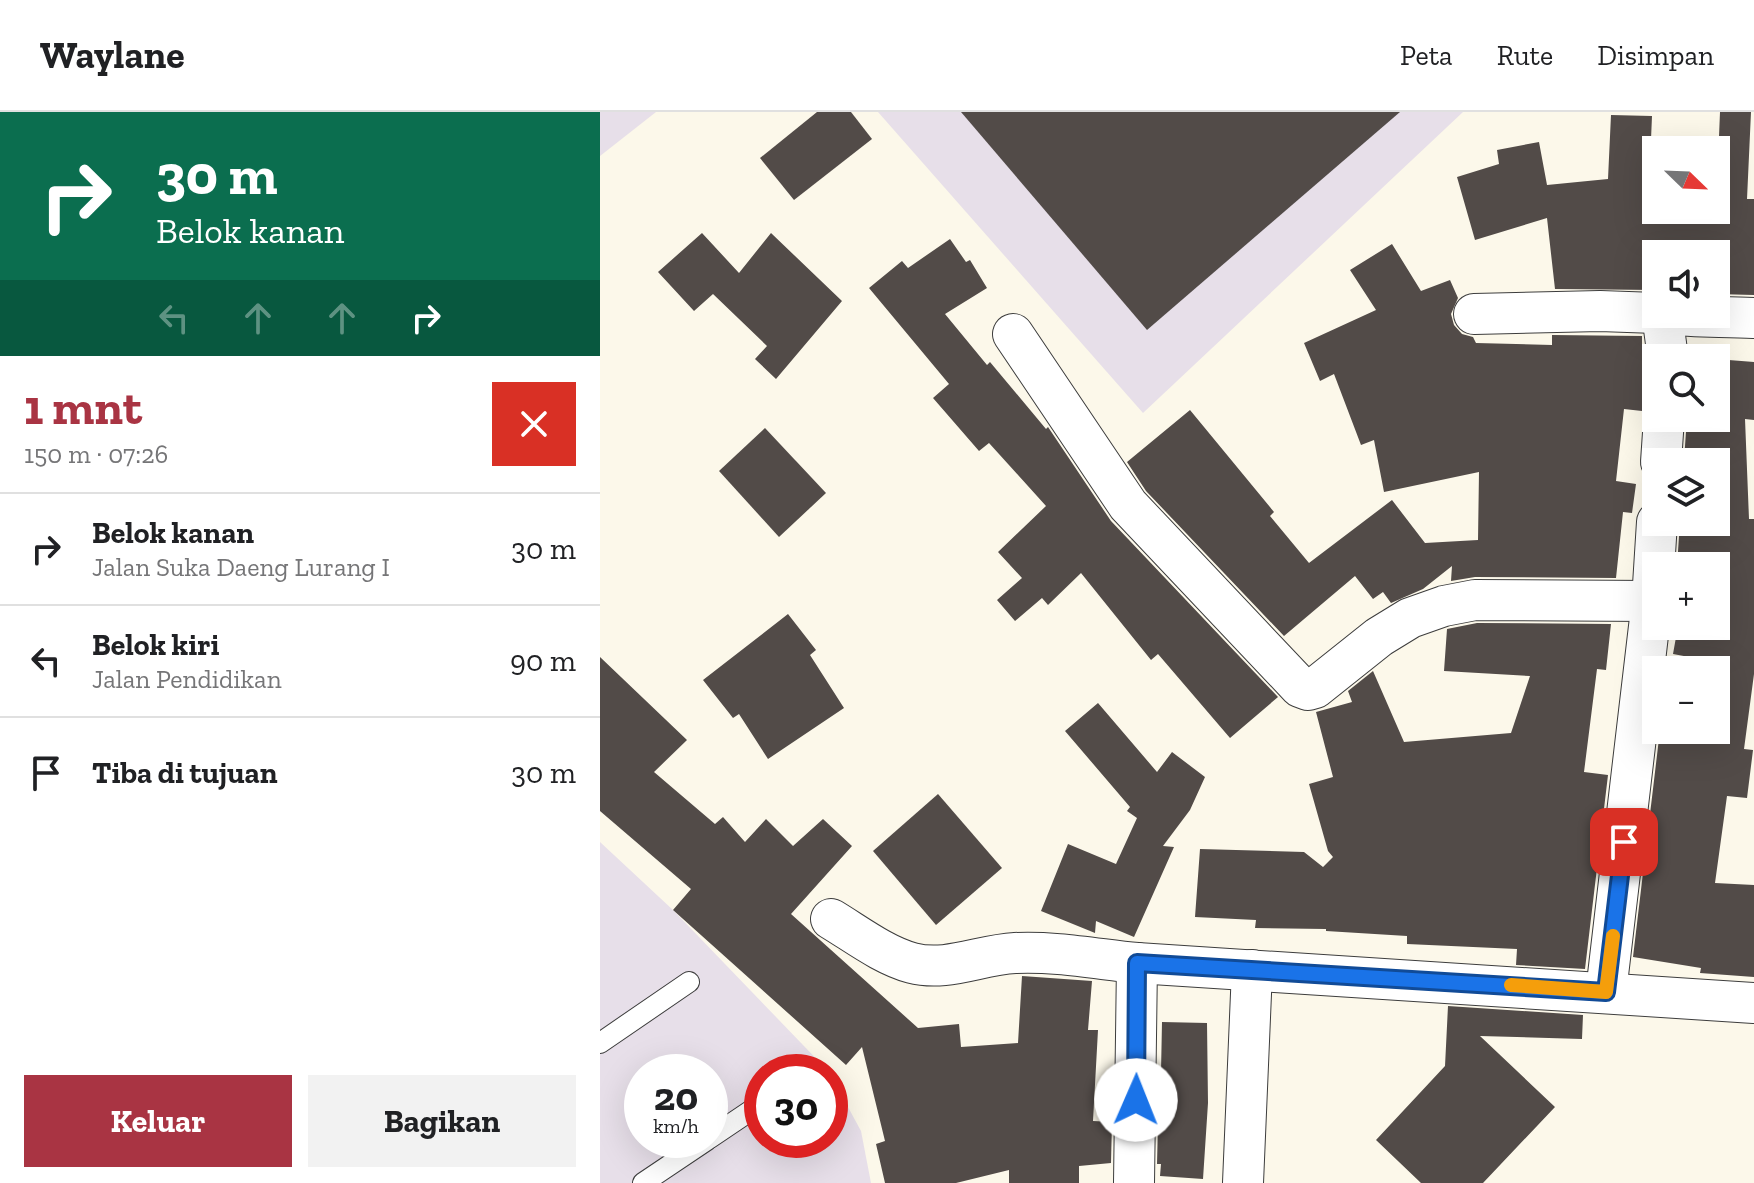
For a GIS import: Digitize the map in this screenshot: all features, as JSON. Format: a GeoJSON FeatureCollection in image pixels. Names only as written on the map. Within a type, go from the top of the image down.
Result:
{"type":"FeatureCollection","features":[{"type":"Feature","properties":{"kind":"street"},"geometry":{"type":"LineString","coordinates":[[1474,314],[1642,312]]}},
{"type":"Feature","properties":{"kind":"street"},"geometry":{"type":"LineString","coordinates":[[1730,317],[1754,318]]}},
{"type":"Feature","properties":{"kind":"street"},"geometry":{"type":"LineString","coordinates":[[1013,334],[1128,505],[1300,687],[1308,690],[1315,688],[1379,637],[1410,618],[1444,606],[1475,600],[1642,601]]}},
{"type":"Feature","properties":{"kind":"street"},"geometry":{"type":"LineString","coordinates":[[1606,992],[1647,640]]}},
{"type":"Feature","properties":{"kind":"street"},"geometry":{"type":"LineString","coordinates":[[831,919],[896,957],[929,966],[942,967],[1014,953],[1046,954],[1137,963],[1754,1003]]}},
{"type":"Feature","properties":{"kind":"street"},"geometry":{"type":"LineString","coordinates":[[1134,1183],[1137,963]]}},
{"type":"Feature","properties":{"kind":"street"},"geometry":{"type":"LineString","coordinates":[[1243,1183],[1252,970]]}},
{"type":"Feature","properties":{"kind":"lane"},"geometry":{"type":"LineString","coordinates":[[600,1043],[689,982]]}},
{"type":"Feature","properties":{"kind":"lane"},"geometry":{"type":"LineString","coordinates":[[643,1183],[680,1158]]}},
{"type":"Feature","properties":{"kind":"shaded area"},"geometry":{"type":"Polygon","coordinates":[[[600,112],[656,112],[600,156],[600,112]]]}},
{"type":"Feature","properties":{"kind":"shaded area"},"geometry":{"type":"Polygon","coordinates":[[[878,112],[1463,112],[1143,413],[878,112]]]}},
{"type":"Feature","properties":{"kind":"shaded area"},"geometry":{"type":"Polygon","coordinates":[[[600,842],[673,910],[812,1054],[744,1054],[744,1158],[848,1158],[848,1107],[861,1131],[871,1183],[600,1183],[600,842]]]}},
{"type":"Feature","properties":{"kind":"building"},"geometry":{"type":"Polygon","coordinates":[[[817,112],[851,112],[872,139],[794,200],[760,158],[817,112]]]}},
{"type":"Feature","properties":{"kind":"building"},"geometry":{"type":"Polygon","coordinates":[[[961,112],[1400,112],[1147,330],[961,112]]]}},
{"type":"Feature","properties":{"kind":"building"},"geometry":{"type":"Polygon","coordinates":[[[1720,112],[1751,112],[1747,199],[1754,199],[1754,295],[1730,294],[1730,240],[1642,240],[1642,290],[1555,289],[1547,218],[1475,240],[1457,177],[1499,164],[1497,150],[1539,142],[1547,185],[1608,179],[1611,115],[1652,116],[1651,136],[1642,136],[1642,224],[1730,224],[1730,136],[1719,136],[1720,112]]]}},
{"type":"Feature","properties":{"kind":"building"},"geometry":{"type":"Polygon","coordinates":[[[702,233],[739,273],[771,233],[842,301],[776,379],[755,359],[767,346],[713,294],[694,311],[658,272],[702,233]]]}},
{"type":"Feature","properties":{"kind":"building"},"geometry":{"type":"Polygon","coordinates":[[[950,239],[966,262],[970,260],[987,288],[945,314],[987,365],[990,362],[1046,429],[1048,427],[1111,521],[1278,697],[1230,738],[1158,654],[1151,660],[1081,573],[1048,605],[1042,598],[1015,621],[997,600],[1022,578],[998,552],[1046,506],[989,443],[979,451],[933,398],[949,384],[869,288],[902,261],[908,268],[950,239]]]}},
{"type":"Feature","properties":{"kind":"building"},"geometry":{"type":"Polygon","coordinates":[[[1392,244],[1421,291],[1450,280],[1458,298],[1451,314],[1454,325],[1462,334],[1473,337],[1476,343],[1552,345],[1552,335],[1642,336],[1642,411],[1624,409],[1616,481],[1636,484],[1632,513],[1623,512],[1616,578],[1475,577],[1451,581],[1452,566],[1423,589],[1391,603],[1383,592],[1373,599],[1355,576],[1284,636],[1146,491],[1127,462],[1190,410],[1274,512],[1270,516],[1309,563],[1392,500],[1425,543],[1478,540],[1479,472],[1384,492],[1374,440],[1361,445],[1334,374],[1320,381],[1304,343],[1376,310],[1350,270],[1392,244]]]}},
{"type":"Feature","properties":{"kind":"building"},"geometry":{"type":"Polygon","coordinates":[[[1730,360],[1754,362],[1754,420],[1745,419],[1749,519],[1754,519],[1754,674],[1744,749],[1753,750],[1747,798],[1727,796],[1715,883],[1754,885],[1754,977],[1700,973],[1701,968],[1633,957],[1658,744],[1730,744],[1730,656],[1673,654],[1676,640],[1730,640],[1730,552],[1678,552],[1679,536],[1730,536],[1730,448],[1685,448],[1686,432],[1730,432],[1730,360]]]}},
{"type":"Feature","properties":{"kind":"building"},"geometry":{"type":"Polygon","coordinates":[[[765,428],[826,493],[779,537],[719,471],[765,428]]]}},
{"type":"Feature","properties":{"kind":"building"},"geometry":{"type":"Polygon","coordinates":[[[788,614],[816,650],[810,655],[844,708],[768,759],[739,714],[733,718],[703,680],[788,614]]]}},
{"type":"Feature","properties":{"kind":"building"},"geometry":{"type":"Polygon","coordinates":[[[1477,623],[1611,624],[1606,670],[1597,669],[1584,772],[1608,775],[1585,969],[1516,965],[1517,949],[1407,944],[1407,936],[1326,929],[1255,928],[1256,920],[1195,917],[1200,849],[1304,852],[1323,867],[1333,857],[1328,851],[1309,784],[1333,777],[1316,712],[1352,702],[1348,691],[1373,671],[1404,742],[1511,733],[1530,676],[1444,671],[1447,629],[1477,623]]]}},
{"type":"Feature","properties":{"kind":"building"},"geometry":{"type":"Polygon","coordinates":[[[600,657],[687,740],[654,772],[715,824],[723,817],[745,842],[766,819],[793,846],[823,819],[852,846],[791,914],[918,1028],[959,1024],[961,1047],[1018,1043],[1022,976],[1092,981],[1088,1030],[1098,1030],[1093,1121],[1112,1122],[1111,1163],[1079,1166],[1079,1183],[1009,1183],[1009,1170],[956,1183],[885,1183],[876,1144],[885,1141],[862,1047],[848,1063],[848,1054],[834,1054],[673,910],[691,889],[600,811],[600,657]]]}},
{"type":"Feature","properties":{"kind":"building"},"geometry":{"type":"Polygon","coordinates":[[[1098,703],[1157,772],[1172,752],[1205,777],[1190,810],[1163,846],[1174,847],[1134,937],[1096,921],[1095,933],[1041,911],[1068,844],[1116,864],[1137,818],[1127,811],[1130,807],[1065,731],[1098,703]]]}},
{"type":"Feature","properties":{"kind":"building"},"geometry":{"type":"Polygon","coordinates":[[[938,794],[1002,868],[936,925],[873,851],[938,794]]]}},
{"type":"Feature","properties":{"kind":"building"},"geometry":{"type":"Polygon","coordinates":[[[1448,1006],[1583,1015],[1582,1039],[1480,1036],[1555,1107],[1483,1183],[1421,1183],[1376,1140],[1445,1066],[1448,1006]]]}},
{"type":"Feature","properties":{"kind":"building"},"geometry":{"type":"Polygon","coordinates":[[[1162,1022],[1207,1023],[1208,1103],[1203,1179],[1160,1176],[1161,1164],[1157,1164],[1162,1022]]]}},
{"type":"Feature","properties":{"kind":"slow traffic"},"geometry":{"type":"LineString","coordinates":[[1511,985],[1606,992],[1613,936]]}},
{"type":"Feature","properties":{"kind":"route"},"geometry":{"type":"LineString","coordinates":[[1136,1100],[1137,963],[1606,992],[1624,842]]}}]}
